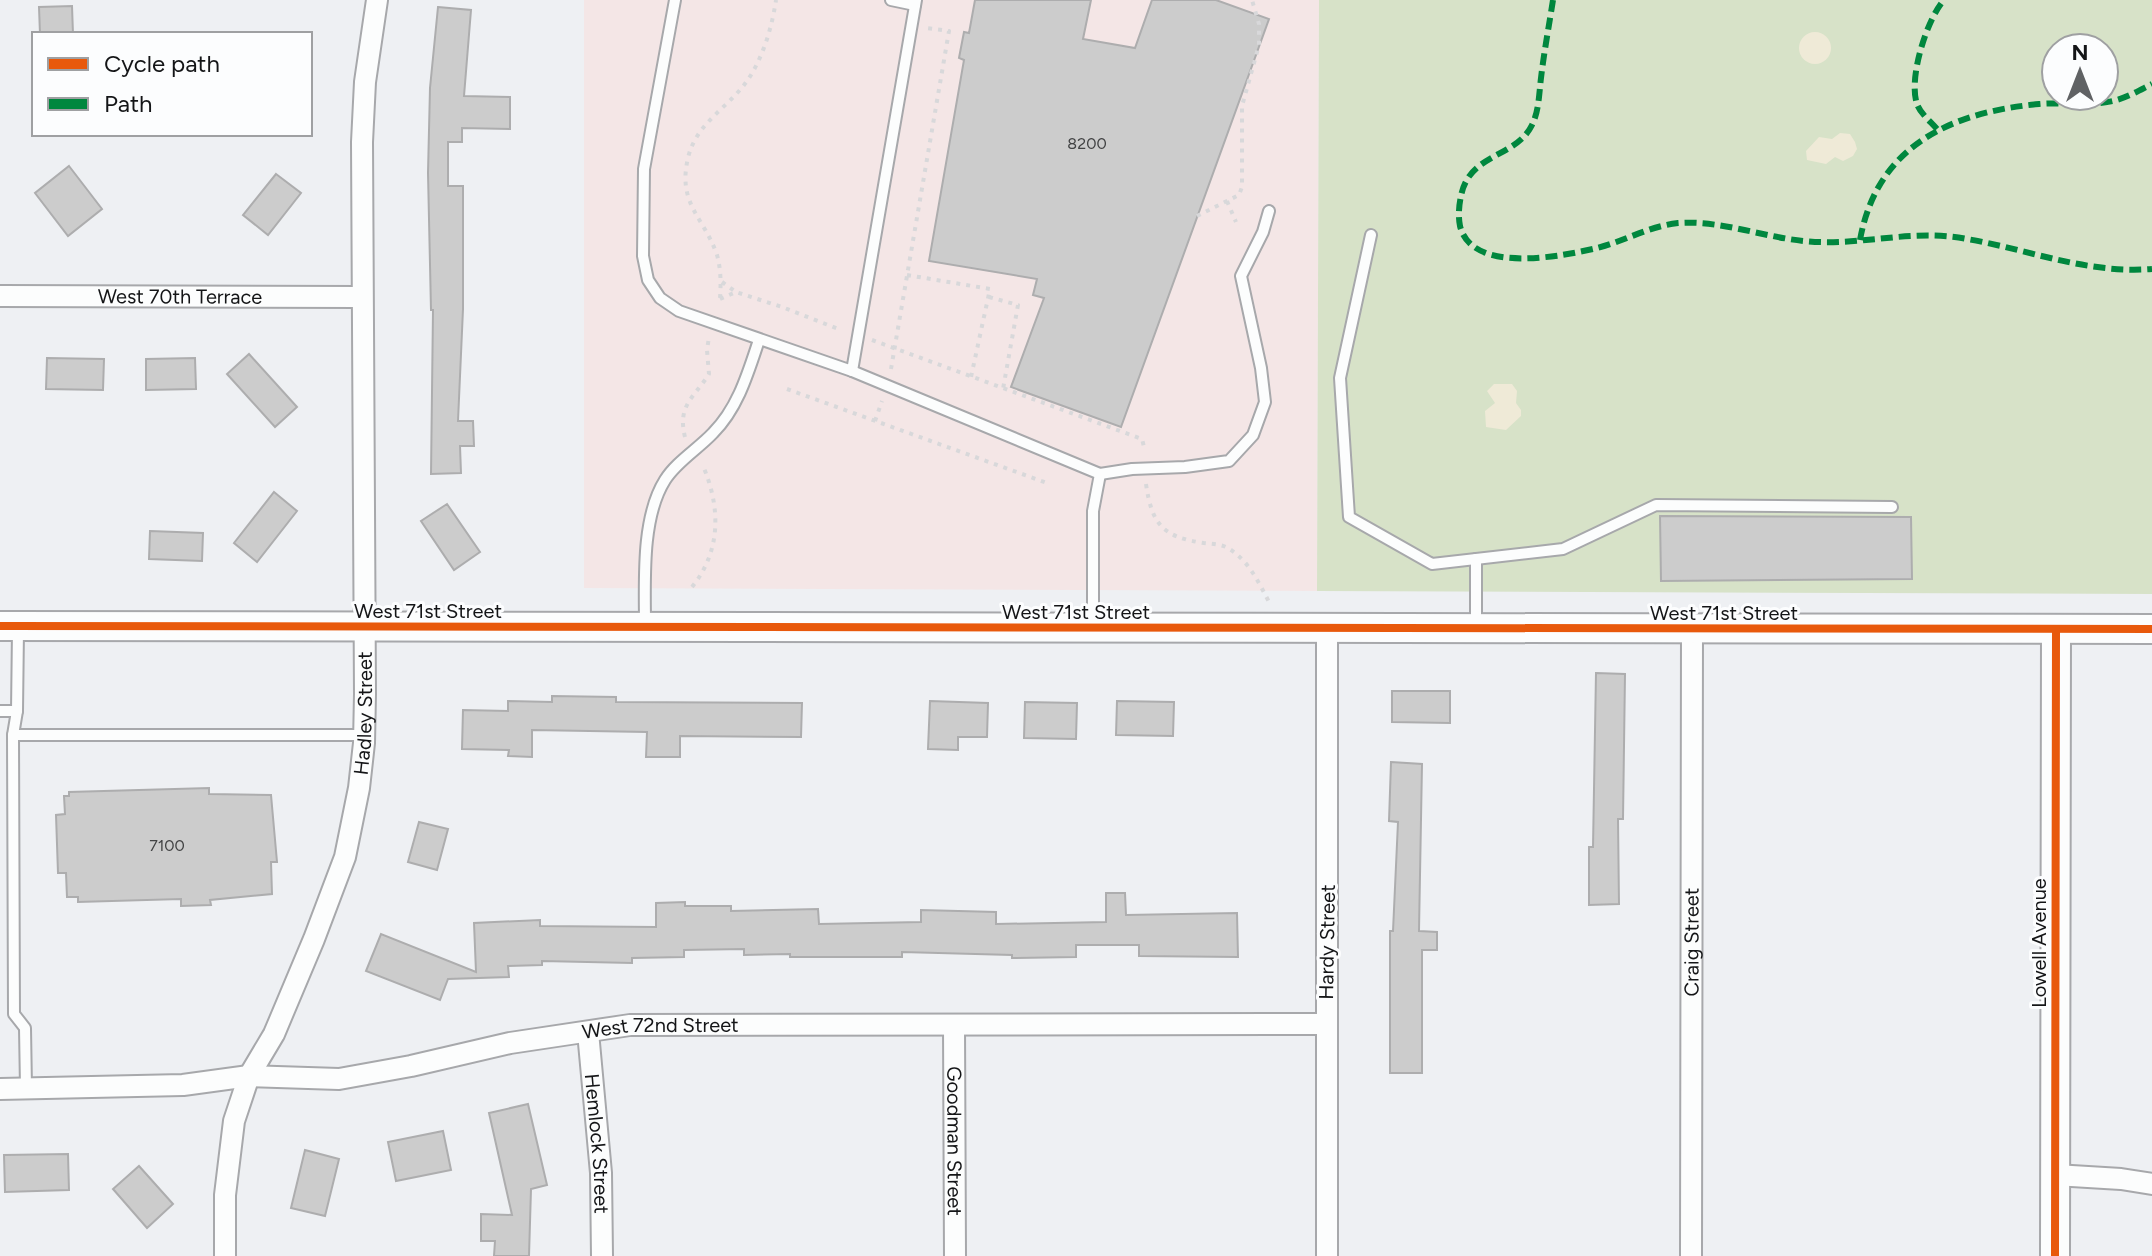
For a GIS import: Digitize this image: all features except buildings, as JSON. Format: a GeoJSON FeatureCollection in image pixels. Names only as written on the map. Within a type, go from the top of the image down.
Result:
{"type":"FeatureCollection","features":[{"type":"Feature","properties":{"kind":"street","name":"Hadley Street"},"geometry":{"type":"LineString","coordinates":[[225,1256],[225,1195],[234,1121],[249,1076],[274,1034],[345,857],[359,788],[364,735],[361,297],[364,97],[377,0]]}},
{"type":"Feature","properties":{"kind":"street","name":"West 70th Terrace"},"geometry":{"type":"LineString","coordinates":[[0,296],[361,297]]}},
{"type":"Feature","properties":{"kind":"street","name":"West 71st Street"},"geometry":{"type":"LineString","coordinates":[[9,626],[2152,629]]}},
{"type":"Feature","properties":{"kind":"street","name":"Hardy Street"},"geometry":{"type":"LineString","coordinates":[[1327,628],[1327,1256]]}},
{"type":"Feature","properties":{"kind":"street","name":"Craig Street"},"geometry":{"type":"LineString","coordinates":[[1691,1256],[1692,629]]}},
{"type":"Feature","properties":{"kind":"street","name":"Lowell Avenue"},"geometry":{"type":"LineString","coordinates":[[2055,1256],[2056,629]]}},
{"type":"Feature","properties":{"kind":"street","name":"West 72nd Street"},"geometry":{"type":"LineString","coordinates":[[0,1089],[183,1085],[249,1076],[339,1079],[510,1043],[630,1025],[1326,1024]]}},
{"type":"Feature","properties":{"kind":"street","name":"Goodman Street"},"geometry":{"type":"LineString","coordinates":[[954,1025],[955,1256]]}},
{"type":"Feature","properties":{"kind":"street","name":"Hemlock Street"},"geometry":{"type":"LineString","coordinates":[[588,1032],[601,1173],[602,1256]]}},
{"type":"Feature","properties":{"kind":"street"},"geometry":{"type":"LineString","coordinates":[[2055,1175],[2152,1184]]}},
{"type":"Feature","properties":{"kind":"lane"},"geometry":{"type":"LineString","coordinates":[[675,0],[644,169],[643,256],[648,280],[660,298],[679,311],[852,371],[1100,474],[1229,461],[1253,435],[1265,402],[1261,368],[1241,276],[1263,232],[1269,211]]}},
{"type":"Feature","properties":{"kind":"lane"},"geometry":{"type":"LineString","coordinates":[[852,371],[916,2],[891,0]]}},
{"type":"Feature","properties":{"kind":"lane"},"geometry":{"type":"LineString","coordinates":[[1371,235],[1340,378],[1349,517],[1432,564],[1563,549],[1656,505],[1892,507]]}},
{"type":"Feature","properties":{"kind":"lane"},"geometry":{"type":"LineString","coordinates":[[645,627],[647,542],[653,507],[665,480],[715,432],[734,407],[759,340]]}},
{"type":"Feature","properties":{"kind":"lane"},"geometry":{"type":"LineString","coordinates":[[1094,628],[1093,511],[1100,474]]}},
{"type":"Feature","properties":{"kind":"lane"},"geometry":{"type":"LineString","coordinates":[[1476,559],[1476,628]]}},
{"type":"Feature","properties":{"kind":"lane"},"geometry":{"type":"LineString","coordinates":[[9,626],[17,711],[13,735],[14,1014],[25,1028],[26,1088]]}},
{"type":"Feature","properties":{"kind":"lane"},"geometry":{"type":"LineString","coordinates":[[0,711],[17,711]]}},
{"type":"Feature","properties":{"kind":"lane"},"geometry":{"type":"LineString","coordinates":[[13,735],[364,735]]}},
{"type":"Feature","properties":{"kind":"path"},"geometry":{"type":"LineString","coordinates":[[718,310],[721,280],[717,255],[691,208],[685,175],[688,155],[706,122],[735,95],[755,67],[776,0]]}},
{"type":"Feature","properties":{"kind":"path"},"geometry":{"type":"LineString","coordinates":[[1197,216],[1239,195],[1244,174],[1241,155],[1242,106],[1259,45],[1259,24],[1252,0]]}},
{"type":"Feature","properties":{"kind":"path"},"geometry":{"type":"LineString","coordinates":[[891,373],[949,31],[926,28]]}},
{"type":"Feature","properties":{"kind":"path"},"geometry":{"type":"LineString","coordinates":[[1227,201],[1236,222]]}},
{"type":"Feature","properties":{"kind":"path"},"geometry":{"type":"LineString","coordinates":[[907,275],[990,289],[971,377]]}},
{"type":"Feature","properties":{"kind":"path"},"geometry":{"type":"LineString","coordinates":[[721,280],[736,292],[843,331]]}},
{"type":"Feature","properties":{"kind":"path"},"geometry":{"type":"LineString","coordinates":[[720,299],[736,292]]}},
{"type":"Feature","properties":{"kind":"path"},"geometry":{"type":"LineString","coordinates":[[989,297],[1018,305],[1003,389]]}},
{"type":"Feature","properties":{"kind":"path"},"geometry":{"type":"LineString","coordinates":[[685,437],[681,422],[685,407],[709,374],[709,336]]}},
{"type":"Feature","properties":{"kind":"path"},"geometry":{"type":"LineString","coordinates":[[872,340],[1142,439],[1145,450]]}},
{"type":"Feature","properties":{"kind":"path"},"geometry":{"type":"LineString","coordinates":[[787,389],[1047,483]]}},
{"type":"Feature","properties":{"kind":"path"},"geometry":{"type":"LineString","coordinates":[[875,421],[878,413]]}},
{"type":"Feature","properties":{"kind":"path"},"geometry":{"type":"LineString","coordinates":[[692,587],[705,571],[714,551],[716,511],[702,465]]}},
{"type":"Feature","properties":{"kind":"path"},"geometry":{"type":"LineString","coordinates":[[1146,482],[1149,503],[1164,532],[1225,546],[1245,561],[1270,604]]}},
{"type":"Feature","properties":{"kind":"shaded area"},"geometry":{"type":"Polygon","coordinates":[[[584,0],[1319,0],[1317,591],[584,588],[584,0]]]}},
{"type":"Feature","properties":{"kind":"green space"},"geometry":{"type":"Polygon","coordinates":[[[1319,0],[2152,0],[2152,594],[1317,591],[1319,0]]]}},
{"type":"Feature","properties":{"kind":"sand"},"geometry":{"type":"Polygon","coordinates":[[[1815,32],[1826,37],[1831,48],[1826,59],[1815,64],[1804,59],[1799,48],[1804,37],[1815,32]]]}},
{"type":"Feature","properties":{"kind":"sand"},"geometry":{"type":"Polygon","coordinates":[[[1840,133],[1850,134],[1855,142],[1857,149],[1853,156],[1843,161],[1835,157],[1826,164],[1807,160],[1806,151],[1819,137],[1832,139],[1840,133]]]}},
{"type":"Feature","properties":{"kind":"sand"},"geometry":{"type":"Polygon","coordinates":[[[1494,384],[1512,384],[1517,391],[1516,403],[1521,416],[1506,430],[1486,427],[1485,411],[1495,403],[1487,391],[1494,384]]]}},
{"type":"Feature","properties":{"kind":"marked path"},"geometry":{"type":"LineString","coordinates":[[1553,0],[1532,125],[1515,144],[1473,171],[1461,196],[1460,226],[1468,241],[1482,251],[1500,257],[1520,258],[1563,255],[1607,245],[1647,230],[1694,223],[1804,241],[1845,242],[1905,236],[1946,236],[2081,265],[2152,269]]}},
{"type":"Feature","properties":{"kind":"marked path"},"geometry":{"type":"LineString","coordinates":[[1937,129],[1918,107],[1915,79],[1926,34],[1944,0]]}},
{"type":"Feature","properties":{"kind":"marked path"},"geometry":{"type":"LineString","coordinates":[[1860,240],[1869,207],[1883,180],[1901,157],[1923,139],[1949,125],[2007,108],[2113,101],[2152,84]]}},
{"type":"Feature","properties":{"kind":"cycle path"},"geometry":{"type":"LineString","coordinates":[[0,626],[2152,629]]}},
{"type":"Feature","properties":{"kind":"cycle path"},"geometry":{"type":"LineString","coordinates":[[2055,1256],[2056,629]]}}]}
